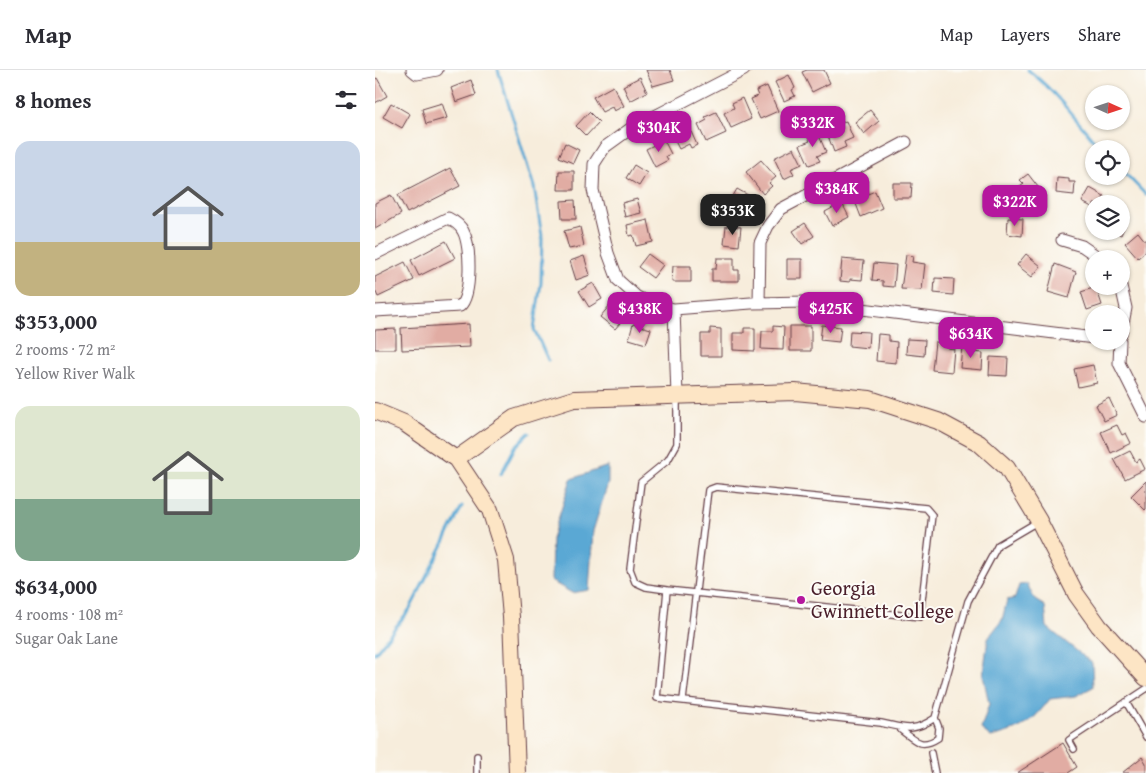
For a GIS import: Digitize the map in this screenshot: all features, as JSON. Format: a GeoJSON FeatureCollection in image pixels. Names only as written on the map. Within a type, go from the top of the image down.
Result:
{"type":"FeatureCollection","features":[{"type":"Feature","properties":{"kind":"street"},"geometry":{"type":"LineString","coordinates":[[411,70],[417,74],[437,70]]}},
{"type":"Feature","properties":{"kind":"street"},"geometry":{"type":"LineString","coordinates":[[744,70],[630,129],[605,147],[594,164],[593,190],[608,253],[618,280],[637,297],[652,304],[674,309],[806,302],[1085,337]]}},
{"type":"Feature","properties":{"kind":"street"},"geometry":{"type":"LineString","coordinates":[[759,303],[760,243],[768,226],[781,209],[906,142]]}},
{"type":"Feature","properties":{"kind":"street"},"geometry":{"type":"LineString","coordinates":[[375,254],[448,218],[456,222],[463,230],[468,244],[469,256],[467,295],[465,302],[460,306],[375,311]]}},
{"type":"Feature","properties":{"kind":"street"},"geometry":{"type":"LineString","coordinates":[[1062,240],[1082,246],[1088,250]]}},
{"type":"Feature","properties":{"kind":"street"},"geometry":{"type":"LineString","coordinates":[[674,309],[677,396]]}},
{"type":"Feature","properties":{"kind":"street"},"geometry":{"type":"LineString","coordinates":[[1120,350],[1119,363],[1146,417]]}},
{"type":"Feature","properties":{"kind":"street"},"geometry":{"type":"LineString","coordinates":[[455,459],[514,418],[574,399],[760,392],[827,394],[869,399],[938,421],[979,444],[1007,468],[1039,522],[1076,594],[1099,626],[1146,678]]}},
{"type":"Feature","properties":{"kind":"street"},"geometry":{"type":"LineString","coordinates":[[375,411],[404,423],[455,459],[490,510],[506,560],[511,617],[517,773]]}},
{"type":"Feature","properties":{"kind":"lane"},"geometry":{"type":"LineString","coordinates":[[677,396],[677,444],[669,460],[641,482],[630,569],[635,582],[646,587],[667,590],[696,593],[920,617],[932,515],[925,508],[716,487],[708,490],[696,593],[683,700]]}},
{"type":"Feature","properties":{"kind":"lane"},"geometry":{"type":"LineString","coordinates":[[667,590],[657,698],[881,723],[899,729],[919,743],[929,744],[938,738],[939,728],[935,718],[968,601],[998,545],[1039,522]]}},
{"type":"Feature","properties":{"kind":"lane"},"geometry":{"type":"LineString","coordinates":[[1074,749],[1069,740],[1146,689]]}},
{"type":"Feature","properties":{"kind":"lane"},"geometry":{"type":"LineString","coordinates":[[1126,702],[1146,737]]}},
{"type":"Feature","properties":{"kind":"lane"},"geometry":{"type":"LineString","coordinates":[[899,729],[922,727],[935,718]]}},
{"type":"Feature","properties":{"kind":"lane"},"geometry":{"type":"LineString","coordinates":[[931,752],[935,773]]}},
{"type":"Feature","properties":{"kind":"lane"},"geometry":{"type":"LineString","coordinates":[[477,756],[477,773]]}},
{"type":"Feature","properties":{"kind":"water"},"geometry":{"type":"Polygon","coordinates":[[[608,466],[608,483],[593,531],[589,590],[572,593],[551,581],[552,538],[571,479],[608,466]]]}},
{"type":"Feature","properties":{"kind":"water"},"geometry":{"type":"Polygon","coordinates":[[[1027,584],[1035,600],[1045,606],[1047,627],[1092,663],[1093,687],[1076,696],[1050,699],[1025,724],[1011,731],[991,737],[981,729],[989,704],[983,675],[988,638],[1002,620],[1007,600],[1015,598],[1019,585],[1027,584]]]}},
{"type":"Feature","properties":{"kind":"building"},"geometry":{"type":"Polygon","coordinates":[[[646,70],[670,70],[674,80],[653,86],[646,70]]]}},
{"type":"Feature","properties":{"kind":"building"},"geometry":{"type":"Polygon","coordinates":[[[807,70],[824,70],[830,83],[812,92],[802,72],[807,70]]]}},
{"type":"Feature","properties":{"kind":"building"},"geometry":{"type":"Polygon","coordinates":[[[789,75],[795,88],[792,90],[795,96],[784,101],[775,82],[789,75]]]}},
{"type":"Feature","properties":{"kind":"building"},"geometry":{"type":"Polygon","coordinates":[[[640,77],[647,92],[630,101],[623,86],[640,77]]]}},
{"type":"Feature","properties":{"kind":"building"},"geometry":{"type":"Polygon","coordinates":[[[377,78],[387,96],[375,103],[375,79],[377,78]]]}},
{"type":"Feature","properties":{"kind":"building"},"geometry":{"type":"Polygon","coordinates":[[[471,80],[476,95],[456,102],[451,88],[471,80]]]}},
{"type":"Feature","properties":{"kind":"building"},"geometry":{"type":"Polygon","coordinates":[[[613,86],[624,106],[614,111],[612,107],[602,112],[593,97],[613,86]]]}},
{"type":"Feature","properties":{"kind":"building"},"geometry":{"type":"Polygon","coordinates":[[[767,86],[778,111],[760,119],[751,99],[758,96],[756,91],[767,86]]]}},
{"type":"Feature","properties":{"kind":"building"},"geometry":{"type":"Polygon","coordinates":[[[742,98],[751,119],[731,128],[724,113],[734,108],[732,103],[742,98]]]}},
{"type":"Feature","properties":{"kind":"building"},"geometry":{"type":"Polygon","coordinates":[[[391,103],[410,114],[402,128],[383,117],[391,103]]]}},
{"type":"Feature","properties":{"kind":"building"},"geometry":{"type":"Polygon","coordinates":[[[442,103],[447,118],[426,124],[422,109],[442,103]]]}},
{"type":"Feature","properties":{"kind":"building"},"geometry":{"type":"Polygon","coordinates":[[[870,110],[879,121],[864,134],[855,122],[870,110]]]}},
{"type":"Feature","properties":{"kind":"building"},"geometry":{"type":"Polygon","coordinates":[[[589,112],[599,122],[586,136],[576,126],[589,112]]]}},
{"type":"Feature","properties":{"kind":"building"},"geometry":{"type":"Polygon","coordinates":[[[716,112],[726,133],[706,142],[698,125],[707,120],[705,117],[716,112]]]}},
{"type":"Feature","properties":{"kind":"building"},"geometry":{"type":"Polygon","coordinates":[[[846,121],[853,138],[844,142],[846,147],[834,152],[824,125],[833,122],[835,126],[846,121]]]}},
{"type":"Feature","properties":{"kind":"building"},"geometry":{"type":"Polygon","coordinates":[[[689,127],[697,145],[691,148],[689,144],[679,149],[672,135],[689,127]]]}},
{"type":"Feature","properties":{"kind":"building"},"geometry":{"type":"Polygon","coordinates":[[[817,131],[826,152],[817,156],[820,161],[809,165],[800,145],[810,141],[807,135],[817,131]]]}},
{"type":"Feature","properties":{"kind":"building"},"geometry":{"type":"Polygon","coordinates":[[[664,140],[671,154],[666,156],[668,160],[655,167],[646,149],[664,140]]]}},
{"type":"Feature","properties":{"kind":"building"},"geometry":{"type":"Polygon","coordinates":[[[565,143],[579,150],[573,163],[559,157],[565,143]]]}},
{"type":"Feature","properties":{"kind":"building"},"geometry":{"type":"Polygon","coordinates":[[[794,148],[802,164],[791,169],[794,174],[784,179],[774,158],[794,148]]]}},
{"type":"Feature","properties":{"kind":"building"},"geometry":{"type":"Polygon","coordinates":[[[761,160],[776,177],[769,183],[772,186],[763,194],[746,172],[761,160]]]}},
{"type":"Feature","properties":{"kind":"building"},"geometry":{"type":"Polygon","coordinates":[[[634,165],[647,173],[639,186],[626,178],[634,165]]]}},
{"type":"Feature","properties":{"kind":"building"},"geometry":{"type":"Polygon","coordinates":[[[450,168],[460,186],[407,213],[398,195],[450,168]]]}},
{"type":"Feature","properties":{"kind":"building"},"geometry":{"type":"Polygon","coordinates":[[[559,171],[574,171],[574,190],[558,190],[559,171]]]}},
{"type":"Feature","properties":{"kind":"building"},"geometry":{"type":"Polygon","coordinates":[[[1028,174],[1045,196],[1037,203],[1034,199],[1025,206],[1013,192],[1024,184],[1020,180],[1028,174]]]}},
{"type":"Feature","properties":{"kind":"building"},"geometry":{"type":"Polygon","coordinates":[[[1057,178],[1069,179],[1069,182],[1075,182],[1074,195],[1056,193],[1057,178]]]}},
{"type":"Feature","properties":{"kind":"building"},"geometry":{"type":"Polygon","coordinates":[[[893,183],[912,183],[911,198],[893,198],[893,183]]]}},
{"type":"Feature","properties":{"kind":"building"},"geometry":{"type":"Polygon","coordinates":[[[1090,188],[1102,195],[1086,195],[1090,188]]]}},
{"type":"Feature","properties":{"kind":"building"},"geometry":{"type":"Polygon","coordinates":[[[737,189],[757,200],[751,209],[747,207],[741,217],[726,208],[737,189]]]}},
{"type":"Feature","properties":{"kind":"building"},"geometry":{"type":"Polygon","coordinates":[[[875,191],[882,208],[861,217],[853,196],[861,193],[863,196],[875,191]]]}},
{"type":"Feature","properties":{"kind":"building"},"geometry":{"type":"Polygon","coordinates":[[[391,195],[401,214],[375,229],[375,203],[391,195]]]}},
{"type":"Feature","properties":{"kind":"building"},"geometry":{"type":"Polygon","coordinates":[[[637,199],[641,213],[625,217],[622,203],[637,199]]]}},
{"type":"Feature","properties":{"kind":"building"},"geometry":{"type":"Polygon","coordinates":[[[575,200],[576,219],[562,219],[561,201],[575,200]]]}},
{"type":"Feature","properties":{"kind":"building"},"geometry":{"type":"Polygon","coordinates":[[[842,203],[849,217],[832,226],[825,212],[842,203]]]}},
{"type":"Feature","properties":{"kind":"building"},"geometry":{"type":"Polygon","coordinates":[[[1008,218],[1023,219],[1022,236],[1007,234],[1008,218]]]}},
{"type":"Feature","properties":{"kind":"building"},"geometry":{"type":"Polygon","coordinates":[[[648,220],[653,242],[636,246],[633,235],[629,236],[627,225],[648,220]]]}},
{"type":"Feature","properties":{"kind":"building"},"geometry":{"type":"Polygon","coordinates":[[[805,223],[814,236],[802,244],[793,231],[805,223]]]}},
{"type":"Feature","properties":{"kind":"building"},"geometry":{"type":"Polygon","coordinates":[[[726,226],[741,227],[739,246],[724,244],[726,226]]]}},
{"type":"Feature","properties":{"kind":"building"},"geometry":{"type":"Polygon","coordinates":[[[580,227],[584,246],[569,249],[564,231],[580,227]]]}},
{"type":"Feature","properties":{"kind":"building"},"geometry":{"type":"Polygon","coordinates":[[[1138,232],[1146,242],[1146,251],[1138,258],[1125,243],[1138,232]]]}},
{"type":"Feature","properties":{"kind":"building"},"geometry":{"type":"Polygon","coordinates":[[[446,241],[455,258],[419,276],[411,260],[446,241]]]}},
{"type":"Feature","properties":{"kind":"building"},"geometry":{"type":"Polygon","coordinates":[[[648,254],[663,265],[653,278],[638,267],[648,254]]]}},
{"type":"Feature","properties":{"kind":"building"},"geometry":{"type":"Polygon","coordinates":[[[1026,254],[1041,266],[1032,277],[1017,265],[1026,254]]]}},
{"type":"Feature","properties":{"kind":"building"},"geometry":{"type":"Polygon","coordinates":[[[906,255],[913,256],[912,262],[925,264],[922,290],[901,289],[906,255]]]}},
{"type":"Feature","properties":{"kind":"building"},"geometry":{"type":"Polygon","coordinates":[[[584,256],[590,275],[576,280],[570,261],[584,256]]]}},
{"type":"Feature","properties":{"kind":"building"},"geometry":{"type":"Polygon","coordinates":[[[717,258],[734,258],[734,270],[739,270],[739,281],[712,281],[712,269],[716,269],[717,258]]]}},
{"type":"Feature","properties":{"kind":"building"},"geometry":{"type":"Polygon","coordinates":[[[787,259],[802,259],[802,279],[787,279],[787,259]]]}},
{"type":"Feature","properties":{"kind":"building"},"geometry":{"type":"Polygon","coordinates":[[[842,259],[864,261],[862,280],[850,279],[850,282],[840,281],[842,259]]]}},
{"type":"Feature","properties":{"kind":"building"},"geometry":{"type":"Polygon","coordinates":[[[405,262],[414,280],[378,297],[375,290],[375,277],[405,262]]]}},
{"type":"Feature","properties":{"kind":"building"},"geometry":{"type":"Polygon","coordinates":[[[874,263],[896,265],[894,287],[883,286],[883,281],[872,280],[874,263]]]}},
{"type":"Feature","properties":{"kind":"building"},"geometry":{"type":"Polygon","coordinates":[[[1055,264],[1076,272],[1069,298],[1048,292],[1055,264]]]}},
{"type":"Feature","properties":{"kind":"building"},"geometry":{"type":"Polygon","coordinates":[[[673,266],[691,266],[691,282],[672,282],[673,266]]]}},
{"type":"Feature","properties":{"kind":"building"},"geometry":{"type":"Polygon","coordinates":[[[935,278],[954,279],[953,295],[934,293],[935,278]]]}},
{"type":"Feature","properties":{"kind":"building"},"geometry":{"type":"Polygon","coordinates":[[[593,283],[602,299],[589,307],[579,291],[593,283]]]}},
{"type":"Feature","properties":{"kind":"building"},"geometry":{"type":"Polygon","coordinates":[[[1085,291],[1085,295],[1099,295],[1102,305],[1085,305],[1081,292],[1085,291]]]}},
{"type":"Feature","properties":{"kind":"building"},"geometry":{"type":"Polygon","coordinates":[[[610,305],[625,317],[615,329],[600,317],[610,305]]]}},
{"type":"Feature","properties":{"kind":"building"},"geometry":{"type":"Polygon","coordinates":[[[469,324],[470,347],[402,350],[401,328],[469,324]]]}},
{"type":"Feature","properties":{"kind":"building"},"geometry":{"type":"Polygon","coordinates":[[[633,324],[651,329],[646,344],[629,339],[633,324]]]}},
{"type":"Feature","properties":{"kind":"building"},"geometry":{"type":"Polygon","coordinates":[[[822,325],[841,327],[839,342],[820,340],[822,325]]]}},
{"type":"Feature","properties":{"kind":"building"},"geometry":{"type":"Polygon","coordinates":[[[773,326],[784,327],[783,350],[761,349],[762,331],[773,331],[773,326]]]}},
{"type":"Feature","properties":{"kind":"building"},"geometry":{"type":"Polygon","coordinates":[[[790,326],[811,326],[811,351],[790,351],[790,326]]]}},
{"type":"Feature","properties":{"kind":"building"},"geometry":{"type":"Polygon","coordinates":[[[710,328],[721,329],[721,356],[701,356],[701,334],[710,334],[710,328]]]}},
{"type":"Feature","properties":{"kind":"building"},"geometry":{"type":"Polygon","coordinates":[[[744,328],[755,328],[755,351],[733,350],[733,333],[744,333],[744,328]]]}},
{"type":"Feature","properties":{"kind":"building"},"geometry":{"type":"Polygon","coordinates":[[[396,329],[396,349],[375,349],[375,330],[396,329]]]}},
{"type":"Feature","properties":{"kind":"building"},"geometry":{"type":"Polygon","coordinates":[[[850,331],[869,332],[868,348],[849,346],[850,331]]]}},
{"type":"Feature","properties":{"kind":"building"},"geometry":{"type":"Polygon","coordinates":[[[878,334],[889,335],[889,341],[897,342],[896,363],[876,361],[878,334]]]}},
{"type":"Feature","properties":{"kind":"building"},"geometry":{"type":"Polygon","coordinates":[[[907,339],[925,340],[924,356],[906,354],[907,339]]]}},
{"type":"Feature","properties":{"kind":"building"},"geometry":{"type":"Polygon","coordinates":[[[935,342],[948,343],[947,348],[954,349],[952,372],[932,370],[935,342]]]}},
{"type":"Feature","properties":{"kind":"building"},"geometry":{"type":"Polygon","coordinates":[[[962,346],[972,347],[972,352],[983,353],[982,370],[960,368],[962,346]]]}},
{"type":"Feature","properties":{"kind":"building"},"geometry":{"type":"Polygon","coordinates":[[[990,357],[1008,358],[1007,376],[989,375],[990,357]]]}},
{"type":"Feature","properties":{"kind":"building"},"geometry":{"type":"Polygon","coordinates":[[[1093,365],[1097,383],[1078,387],[1074,369],[1093,365]]]}},
{"type":"Feature","properties":{"kind":"building"},"geometry":{"type":"Polygon","coordinates":[[[1109,398],[1117,415],[1104,421],[1096,405],[1109,398]]]}},
{"type":"Feature","properties":{"kind":"building"},"geometry":{"type":"Polygon","coordinates":[[[1117,425],[1122,435],[1126,433],[1131,443],[1111,453],[1101,432],[1117,425]]]}},
{"type":"Feature","properties":{"kind":"building"},"geometry":{"type":"Polygon","coordinates":[[[1130,451],[1136,462],[1140,459],[1145,469],[1125,479],[1114,459],[1130,451]]]}},
{"type":"Feature","properties":{"kind":"building"},"geometry":{"type":"Polygon","coordinates":[[[1146,481],[1146,509],[1145,510],[1131,496],[1146,481]]]}},
{"type":"Feature","properties":{"kind":"building"},"geometry":{"type":"Polygon","coordinates":[[[1063,743],[1077,767],[1068,773],[1017,773],[1063,743]]]}},
{"type":"Feature","properties":{"kind":"building"},"geometry":{"type":"Polygon","coordinates":[[[1142,757],[1146,763],[1146,773],[1122,773],[1142,757]]]}},
{"type":"Feature","properties":{"kind":"waterway"},"geometry":{"type":"LineString","coordinates":[[498,70],[534,187],[542,236],[541,283],[534,329],[548,360]]}},
{"type":"Feature","properties":{"kind":"waterway"},"geometry":{"type":"LineString","coordinates":[[1028,70],[1058,98],[1094,140]]}},
{"type":"Feature","properties":{"kind":"waterway"},"geometry":{"type":"LineString","coordinates":[[1130,178],[1146,195]]}},
{"type":"Feature","properties":{"kind":"waterway"},"geometry":{"type":"LineString","coordinates":[[501,474],[515,447],[529,433]]}},
{"type":"Feature","properties":{"kind":"waterway"},"geometry":{"type":"LineString","coordinates":[[375,653],[410,609],[462,507]]}},
{"type":"Feature","properties":{"kind":"place","name":"Georgia Gwinnett College"},"geometry":{"type":"Point","coordinates":[801,600]}}]}
